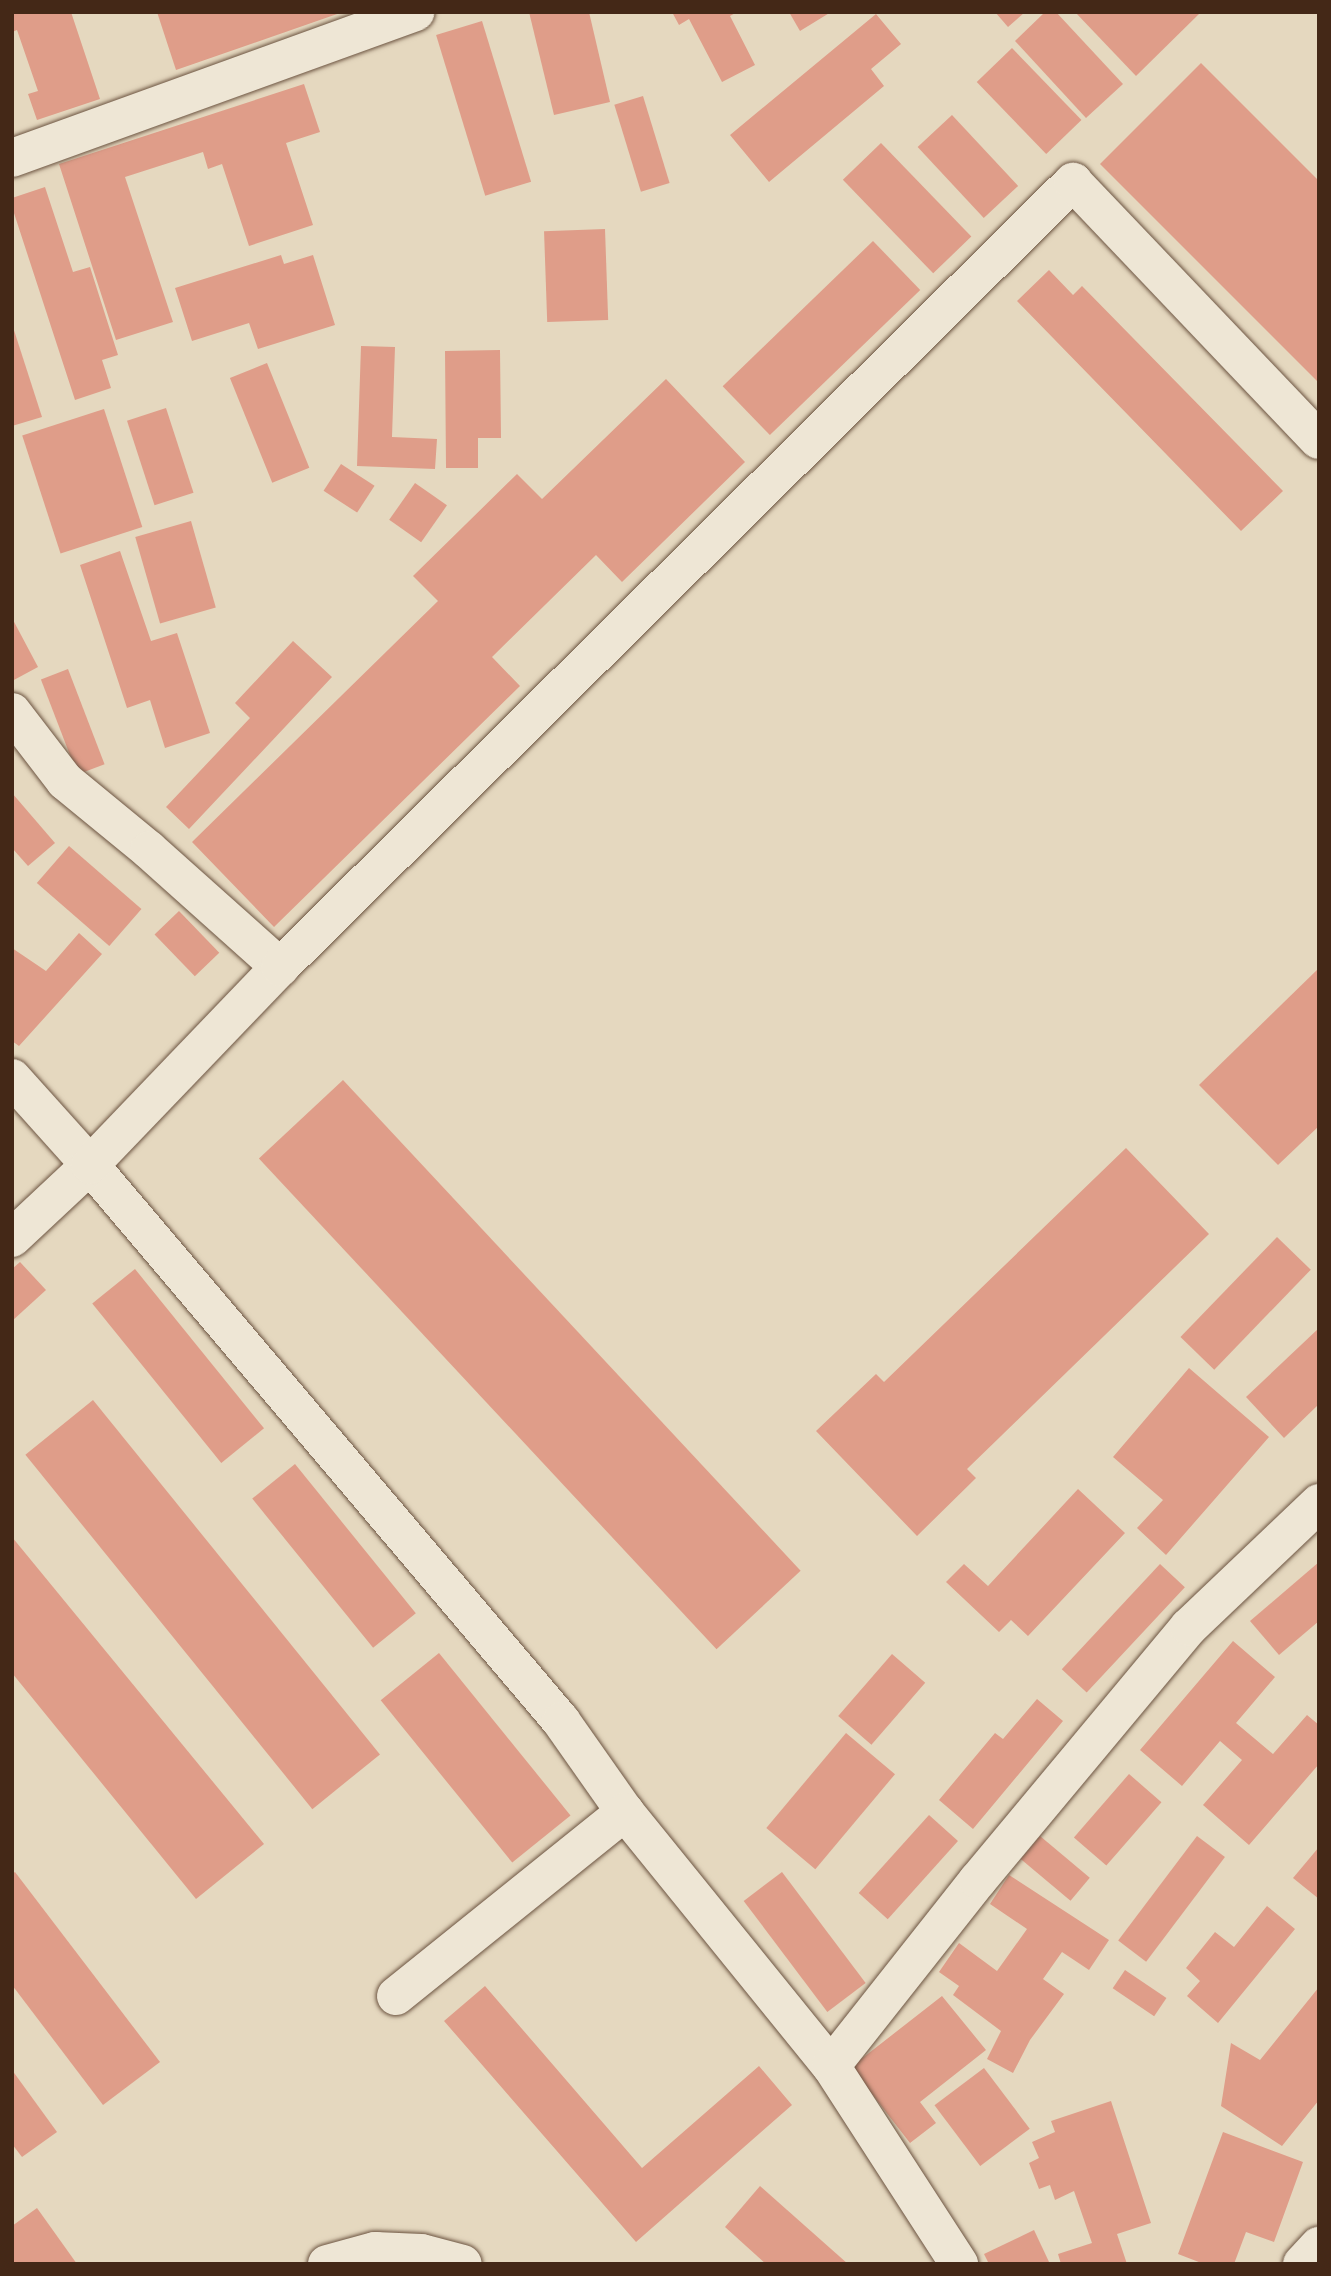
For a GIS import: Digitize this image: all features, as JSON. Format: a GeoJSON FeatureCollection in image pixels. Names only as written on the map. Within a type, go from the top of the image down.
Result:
{"type":"FeatureCollection","features":[{"type":"Feature","properties":{"kind":"street"},"geometry":{"type":"LineString","coordinates":[[12,158],[415,12]]}},
{"type":"Feature","properties":{"kind":"street"},"geometry":{"type":"LineString","coordinates":[[12,1238],[90,1165],[280,967],[1073,182],[1319,440]]}},
{"type":"Feature","properties":{"kind":"street"},"geometry":{"type":"LineString","coordinates":[[12,712],[65,781],[149,850],[280,967]]}},
{"type":"Feature","properties":{"kind":"street"},"geometry":{"type":"LineString","coordinates":[[12,1078],[90,1165],[561,1721],[625,1812],[831,2066],[959,2264]]}},
{"type":"Feature","properties":{"kind":"street"},"geometry":{"type":"LineString","coordinates":[[831,2066],[978,1880],[1189,1627],[1319,1503]]}},
{"type":"Feature","properties":{"kind":"street"},"geometry":{"type":"LineString","coordinates":[[396,1996],[625,1812]]}},
{"type":"Feature","properties":{"kind":"street"},"geometry":{"type":"LineString","coordinates":[[327,2264],[375,2251],[463,2264]]}},
{"type":"Feature","properties":{"kind":"building"},"geometry":{"type":"Polygon","coordinates":[[[12,12],[71,12],[100,99],[37,120],[28,94],[38,91],[17,30],[12,32],[12,12]]]}},
{"type":"Feature","properties":{"kind":"building"},"geometry":{"type":"Polygon","coordinates":[[[157,12],[339,12],[340,13],[176,70],[157,12]]]}},
{"type":"Feature","properties":{"kind":"building"},"geometry":{"type":"Polygon","coordinates":[[[529,12],[589,12],[610,102],[554,115],[529,12]]]}},
{"type":"Feature","properties":{"kind":"building"},"geometry":{"type":"Polygon","coordinates":[[[672,12],[737,12],[730,16],[755,65],[722,82],[689,19],[679,25],[672,12]]]}},
{"type":"Feature","properties":{"kind":"building"},"geometry":{"type":"Polygon","coordinates":[[[789,12],[831,12],[800,31],[789,12]]]}},
{"type":"Feature","properties":{"kind":"building"},"geometry":{"type":"Polygon","coordinates":[[[995,12],[1025,12],[1008,27],[995,12]]]}},
{"type":"Feature","properties":{"kind":"building"},"geometry":{"type":"Polygon","coordinates":[[[1045,12],[1056,12],[1123,84],[1086,118],[1015,41],[1045,12]]]}},
{"type":"Feature","properties":{"kind":"building"},"geometry":{"type":"Polygon","coordinates":[[[1075,12],[1201,12],[1136,76],[1075,12]]]}},
{"type":"Feature","properties":{"kind":"building"},"geometry":{"type":"Polygon","coordinates":[[[876,14],[901,44],[871,69],[884,86],[769,182],[730,135],[876,14]]]}},
{"type":"Feature","properties":{"kind":"building"},"geometry":{"type":"Polygon","coordinates":[[[482,21],[531,182],[485,196],[436,35],[482,21]]]}},
{"type":"Feature","properties":{"kind":"building"},"geometry":{"type":"Polygon","coordinates":[[[1012,48],[1081,120],[1046,154],[977,82],[1012,48]]]}},
{"type":"Feature","properties":{"kind":"building"},"geometry":{"type":"Polygon","coordinates":[[[1201,63],[1319,181],[1319,383],[1100,164],[1201,63]]]}},
{"type":"Feature","properties":{"kind":"building"},"geometry":{"type":"Polygon","coordinates":[[[304,84],[320,132],[286,143],[313,225],[249,246],[222,164],[208,169],[203,152],[125,177],[173,322],[116,340],[59,164],[304,84]]]}},
{"type":"Feature","properties":{"kind":"building"},"geometry":{"type":"Polygon","coordinates":[[[643,96],[670,183],[641,192],[614,105],[643,96]]]}},
{"type":"Feature","properties":{"kind":"building"},"geometry":{"type":"Polygon","coordinates":[[[952,115],[1018,186],[984,218],[918,147],[952,115]]]}},
{"type":"Feature","properties":{"kind":"building"},"geometry":{"type":"Polygon","coordinates":[[[881,143],[971,237],[933,273],[843,180],[881,143]]]}},
{"type":"Feature","properties":{"kind":"building"},"geometry":{"type":"Polygon","coordinates":[[[45,187],[73,272],[90,267],[118,355],[102,360],[111,388],[75,400],[12,207],[12,198],[45,187]]]}},
{"type":"Feature","properties":{"kind":"building"},"geometry":{"type":"Polygon","coordinates":[[[605,229],[608,320],[547,322],[544,231],[605,229]]]}},
{"type":"Feature","properties":{"kind":"building"},"geometry":{"type":"Polygon","coordinates":[[[873,241],[920,290],[770,435],[723,386],[873,241]]]}},
{"type":"Feature","properties":{"kind":"building"},"geometry":{"type":"Polygon","coordinates":[[[281,255],[284,264],[313,255],[335,325],[258,349],[249,323],[192,341],[175,288],[281,255]]]}},
{"type":"Feature","properties":{"kind":"building"},"geometry":{"type":"Polygon","coordinates":[[[1049,270],[1073,295],[1082,286],[1283,491],[1241,531],[1017,301],[1049,270]]]}},
{"type":"Feature","properties":{"kind":"building"},"geometry":{"type":"Polygon","coordinates":[[[12,324],[42,417],[12,426],[12,324]]]}},
{"type":"Feature","properties":{"kind":"building"},"geometry":{"type":"Polygon","coordinates":[[[361,346],[395,347],[392,437],[437,439],[435,469],[357,466],[361,346]]]}},
{"type":"Feature","properties":{"kind":"building"},"geometry":{"type":"Polygon","coordinates":[[[500,350],[501,438],[478,438],[478,468],[446,468],[445,351],[500,350]]]}},
{"type":"Feature","properties":{"kind":"building"},"geometry":{"type":"Polygon","coordinates":[[[267,363],[309,468],[272,483],[230,378],[267,363]]]}},
{"type":"Feature","properties":{"kind":"building"},"geometry":{"type":"Polygon","coordinates":[[[666,379],[745,462],[622,582],[596,555],[492,657],[520,686],[274,927],[192,842],[438,601],[413,576],[517,474],[542,499],[666,379]]]}},
{"type":"Feature","properties":{"kind":"building"},"geometry":{"type":"Polygon","coordinates":[[[166,408],[194,493],[155,505],[127,421],[166,408]]]}},
{"type":"Feature","properties":{"kind":"building"},"geometry":{"type":"Polygon","coordinates":[[[104,409],[142,527],[61,554],[22,436],[104,409]]]}},
{"type":"Feature","properties":{"kind":"building"},"geometry":{"type":"Polygon","coordinates":[[[341,464],[375,486],[357,513],[324,491],[341,464]]]}},
{"type":"Feature","properties":{"kind":"building"},"geometry":{"type":"Polygon","coordinates":[[[415,483],[447,505],[421,542],[389,520],[415,483]]]}},
{"type":"Feature","properties":{"kind":"building"},"geometry":{"type":"Polygon","coordinates":[[[191,521],[216,608],[160,624],[135,537],[191,521]]]}},
{"type":"Feature","properties":{"kind":"building"},"geometry":{"type":"Polygon","coordinates":[[[120,551],[151,641],[177,633],[210,733],[165,748],[150,700],[127,708],[80,565],[120,551]]]}},
{"type":"Feature","properties":{"kind":"building"},"geometry":{"type":"Polygon","coordinates":[[[12,618],[38,667],[12,681],[12,618]]]}},
{"type":"Feature","properties":{"kind":"building"},"geometry":{"type":"Polygon","coordinates":[[[293,641],[332,677],[189,829],[166,807],[250,718],[235,703],[293,641]]]}},
{"type":"Feature","properties":{"kind":"building"},"geometry":{"type":"Polygon","coordinates":[[[68,669],[105,764],[77,775],[41,679],[68,669]]]}},
{"type":"Feature","properties":{"kind":"building"},"geometry":{"type":"Polygon","coordinates":[[[12,793],[55,843],[28,866],[12,848],[12,793]]]}},
{"type":"Feature","properties":{"kind":"building"},"geometry":{"type":"Polygon","coordinates":[[[69,846],[141,909],[109,946],[37,883],[69,846]]]}},
{"type":"Feature","properties":{"kind":"building"},"geometry":{"type":"Polygon","coordinates":[[[179,911],[219,953],[195,976],[155,935],[179,911]]]}},
{"type":"Feature","properties":{"kind":"building"},"geometry":{"type":"Polygon","coordinates":[[[79,933],[102,954],[19,1046],[12,1041],[12,948],[46,971],[79,933]]]}},
{"type":"Feature","properties":{"kind":"building"},"geometry":{"type":"Polygon","coordinates":[[[1319,968],[1319,1126],[1278,1165],[1199,1085],[1319,968]]]}},
{"type":"Feature","properties":{"kind":"building"},"geometry":{"type":"Polygon","coordinates":[[[343,1080],[801,1571],[717,1649],[259,1158],[343,1080]]]}},
{"type":"Feature","properties":{"kind":"building"},"geometry":{"type":"Polygon","coordinates":[[[1126,1148],[1209,1234],[967,1469],[976,1478],[917,1536],[816,1431],[876,1374],[884,1382],[1126,1148]]]}},
{"type":"Feature","properties":{"kind":"building"},"geometry":{"type":"Polygon","coordinates":[[[1277,1237],[1311,1270],[1214,1370],[1180,1337],[1277,1237]]]}},
{"type":"Feature","properties":{"kind":"building"},"geometry":{"type":"Polygon","coordinates":[[[20,1262],[46,1290],[12,1321],[12,1269],[20,1262]]]}},
{"type":"Feature","properties":{"kind":"building"},"geometry":{"type":"Polygon","coordinates":[[[135,1269],[264,1428],[221,1463],[92,1304],[135,1269]]]}},
{"type":"Feature","properties":{"kind":"building"},"geometry":{"type":"Polygon","coordinates":[[[1319,1328],[1319,1404],[1284,1438],[1246,1397],[1319,1328]]]}},
{"type":"Feature","properties":{"kind":"building"},"geometry":{"type":"Polygon","coordinates":[[[1189,1368],[1269,1437],[1166,1555],[1137,1528],[1163,1500],[1113,1457],[1189,1368]]]}},
{"type":"Feature","properties":{"kind":"building"},"geometry":{"type":"Polygon","coordinates":[[[93,1400],[380,1754],[312,1809],[25,1455],[93,1400]]]}},
{"type":"Feature","properties":{"kind":"building"},"geometry":{"type":"Polygon","coordinates":[[[295,1464],[416,1613],[373,1648],[252,1499],[295,1464]]]}},
{"type":"Feature","properties":{"kind":"building"},"geometry":{"type":"Polygon","coordinates":[[[1078,1489],[1125,1533],[1028,1636],[1011,1620],[999,1632],[946,1582],[964,1564],[988,1586],[1078,1489]]]}},
{"type":"Feature","properties":{"kind":"building"},"geometry":{"type":"Polygon","coordinates":[[[12,1537],[264,1844],[196,1899],[12,1673],[12,1537]]]}},
{"type":"Feature","properties":{"kind":"building"},"geometry":{"type":"Polygon","coordinates":[[[1319,1562],[1319,1621],[1279,1655],[1250,1621],[1319,1562]]]}},
{"type":"Feature","properties":{"kind":"building"},"geometry":{"type":"Polygon","coordinates":[[[1160,1564],[1185,1587],[1087,1693],[1062,1669],[1160,1564]]]}},
{"type":"Feature","properties":{"kind":"building"},"geometry":{"type":"Polygon","coordinates":[[[1233,1641],[1275,1677],[1236,1723],[1273,1754],[1307,1715],[1319,1725],[1319,1764],[1249,1845],[1203,1805],[1242,1760],[1220,1741],[1182,1786],[1140,1750],[1233,1641]]]}},
{"type":"Feature","properties":{"kind":"building"},"geometry":{"type":"Polygon","coordinates":[[[439,1653],[571,1815],[512,1863],[381,1700],[439,1653]]]}},
{"type":"Feature","properties":{"kind":"building"},"geometry":{"type":"Polygon","coordinates":[[[892,1654],[925,1683],[871,1745],[838,1716],[892,1654]]]}},
{"type":"Feature","properties":{"kind":"building"},"geometry":{"type":"Polygon","coordinates":[[[1037,1699],[1063,1721],[973,1829],[939,1800],[995,1733],[1003,1739],[1037,1699]]]}},
{"type":"Feature","properties":{"kind":"building"},"geometry":{"type":"Polygon","coordinates":[[[846,1733],[895,1774],[815,1869],[766,1828],[846,1733]]]}},
{"type":"Feature","properties":{"kind":"building"},"geometry":{"type":"Polygon","coordinates":[[[1129,1774],[1161,1802],[1106,1866],[1074,1837],[1129,1774]]]}},
{"type":"Feature","properties":{"kind":"building"},"geometry":{"type":"Polygon","coordinates":[[[929,1815],[958,1841],[888,1919],[859,1893],[929,1815]]]}},
{"type":"Feature","properties":{"kind":"building"},"geometry":{"type":"Polygon","coordinates":[[[1040,1836],[1090,1878],[1071,1901],[1021,1859],[1040,1836]]]}},
{"type":"Feature","properties":{"kind":"building"},"geometry":{"type":"Polygon","coordinates":[[[1197,1836],[1225,1857],[1146,1962],[1118,1941],[1197,1836]]]}},
{"type":"Feature","properties":{"kind":"building"},"geometry":{"type":"Polygon","coordinates":[[[1319,1847],[1319,1899],[1293,1878],[1319,1847]]]}},
{"type":"Feature","properties":{"kind":"building"},"geometry":{"type":"Polygon","coordinates":[[[15,1872],[160,2062],[103,2105],[12,1985],[12,1874],[15,1872]]]}},
{"type":"Feature","properties":{"kind":"building"},"geometry":{"type":"Polygon","coordinates":[[[782,1872],[866,1983],[827,2012],[744,1901],[782,1872]]]}},
{"type":"Feature","properties":{"kind":"building"},"geometry":{"type":"Polygon","coordinates":[[[1009,1875],[1109,1940],[1089,1970],[1062,1952],[1043,1979],[1064,1994],[1030,2040],[1013,2073],[987,2059],[1001,2031],[953,1995],[959,1986],[939,1972],[959,1943],[997,1971],[1027,1929],[990,1904],[1009,1875]]]}},
{"type":"Feature","properties":{"kind":"building"},"geometry":{"type":"Polygon","coordinates":[[[1267,1906],[1295,1929],[1218,2023],[1187,1996],[1200,1981],[1186,1968],[1215,1932],[1234,1947],[1267,1906]]]}},
{"type":"Feature","properties":{"kind":"building"},"geometry":{"type":"Polygon","coordinates":[[[1125,1970],[1166,1998],[1154,2016],[1113,1988],[1125,1970]]]}},
{"type":"Feature","properties":{"kind":"building"},"geometry":{"type":"Polygon","coordinates":[[[485,1986],[642,2168],[759,2066],[792,2105],[636,2242],[444,2021],[485,1986]]]}},
{"type":"Feature","properties":{"kind":"building"},"geometry":{"type":"Polygon","coordinates":[[[1319,1987],[1319,2100],[1282,2146],[1221,2106],[1231,2043],[1260,2060],[1319,1987]]]}},
{"type":"Feature","properties":{"kind":"building"},"geometry":{"type":"Polygon","coordinates":[[[942,1996],[986,2050],[920,2102],[936,2123],[910,2143],[851,2067],[942,1996]]]}},
{"type":"Feature","properties":{"kind":"building"},"geometry":{"type":"Polygon","coordinates":[[[984,2068],[1030,2129],[980,2166],[934,2105],[984,2068]]]}},
{"type":"Feature","properties":{"kind":"building"},"geometry":{"type":"Polygon","coordinates":[[[12,2070],[57,2132],[22,2157],[12,2144],[12,2070]]]}},
{"type":"Feature","properties":{"kind":"building"},"geometry":{"type":"Polygon","coordinates":[[[1111,2101],[1151,2223],[1117,2234],[1127,2264],[1061,2264],[1058,2254],[1092,2243],[1074,2191],[1055,2200],[1050,2185],[1039,2189],[1029,2163],[1039,2158],[1032,2142],[1055,2132],[1051,2121],[1111,2101]]]}},
{"type":"Feature","properties":{"kind":"building"},"geometry":{"type":"Polygon","coordinates":[[[1223,2132],[1303,2162],[1274,2242],[1246,2232],[1234,2264],[1204,2264],[1178,2254],[1223,2132]]]}},
{"type":"Feature","properties":{"kind":"building"},"geometry":{"type":"Polygon","coordinates":[[[760,2186],[848,2264],[766,2264],[725,2227],[760,2186]]]}},
{"type":"Feature","properties":{"kind":"building"},"geometry":{"type":"Polygon","coordinates":[[[37,2208],[77,2264],[12,2264],[12,2226],[37,2208]]]}},
{"type":"Feature","properties":{"kind":"building"},"geometry":{"type":"Polygon","coordinates":[[[1034,2230],[1050,2264],[989,2264],[984,2254],[1034,2230]]]}}]}
